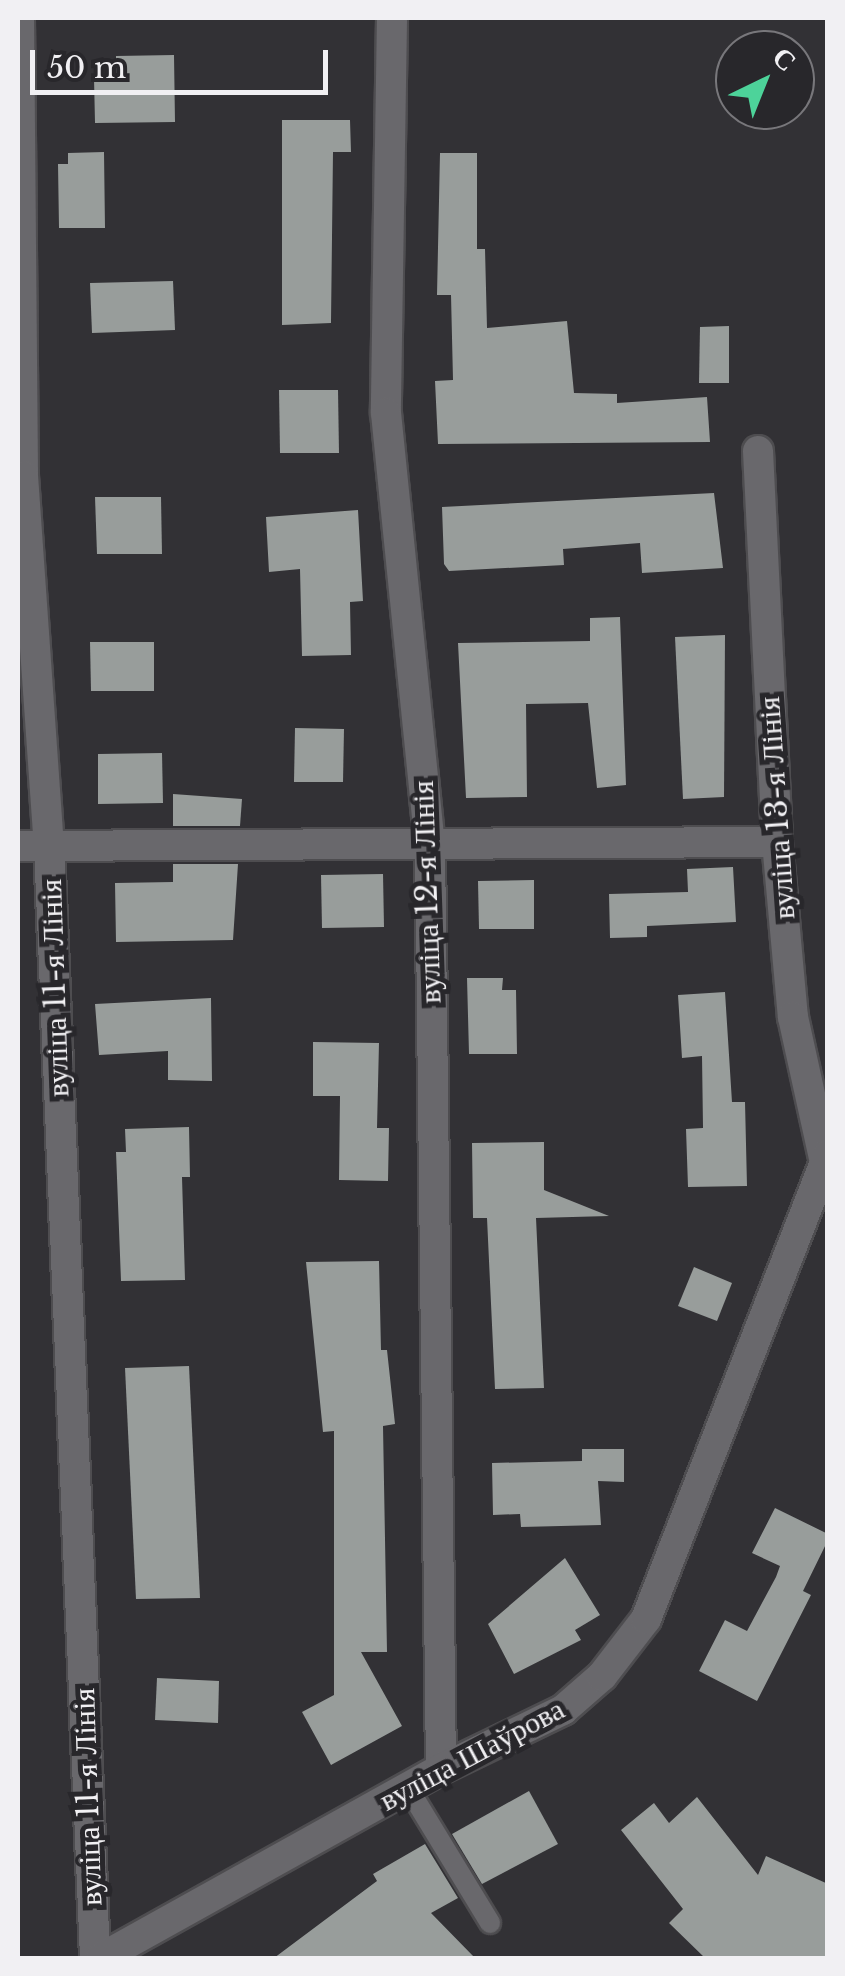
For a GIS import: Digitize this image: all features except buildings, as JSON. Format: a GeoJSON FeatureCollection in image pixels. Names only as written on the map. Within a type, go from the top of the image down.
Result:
{"type":"FeatureCollection","features":[{"type":"Feature","properties":{"kind":"street","name":"вуліца 11-я Лінія"},"geometry":{"type":"LineString","coordinates":[[20,18],[23,476],[50,846],[98,1958]]}},
{"type":"Feature","properties":{"kind":"street","name":"вуліца 12-я Лінія"},"geometry":{"type":"LineString","coordinates":[[392,18],[386,413],[430,844],[441,1769]]}},
{"type":"Feature","properties":{"kind":"street","name":"вуліца 13-я Лінія"},"geometry":{"type":"LineString","coordinates":[[758,450],[777,842],[794,1017],[826,1158]]}},
{"type":"Feature","properties":{"kind":"street"},"geometry":{"type":"LineString","coordinates":[[18,846],[777,842]]}},
{"type":"Feature","properties":{"kind":"street","name":"вуліца Шаўрова"},"geometry":{"type":"LineString","coordinates":[[98,1958],[441,1769],[563,1710],[602,1676],[646,1619],[826,1158]]}},
{"type":"Feature","properties":{"kind":"lane"},"geometry":{"type":"LineString","coordinates":[[408,1788],[490,1922]]}}]}
